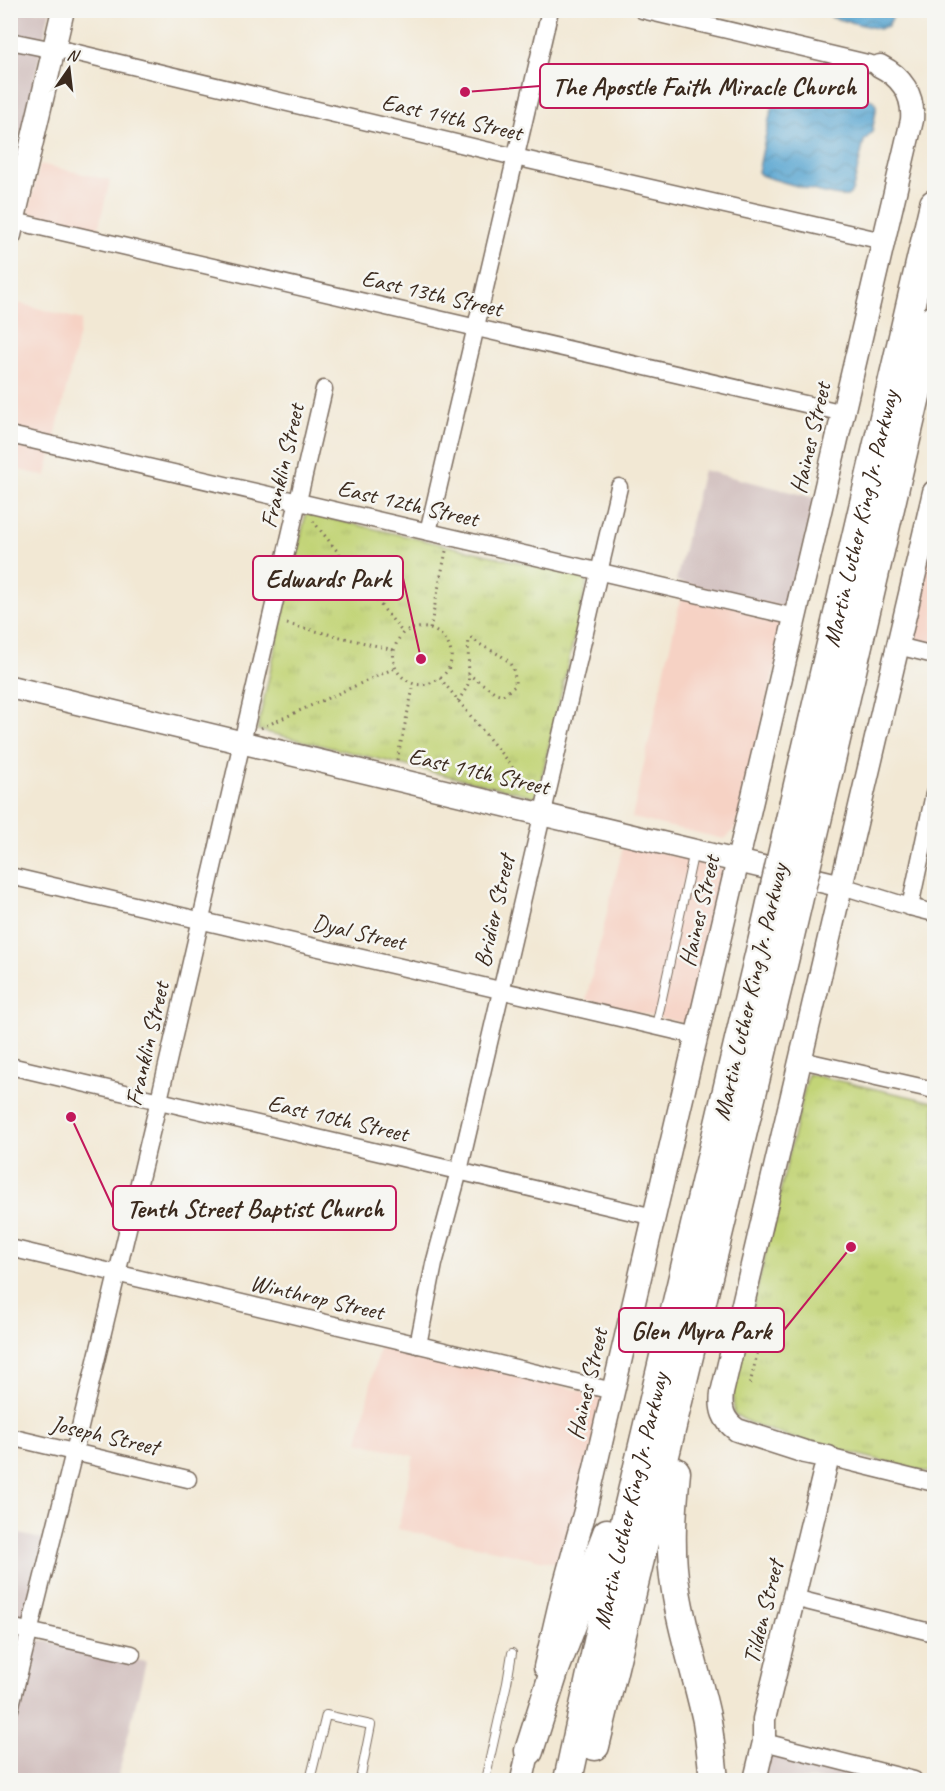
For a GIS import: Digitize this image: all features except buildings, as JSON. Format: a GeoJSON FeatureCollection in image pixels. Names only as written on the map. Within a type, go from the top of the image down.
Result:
{"type":"FeatureCollection","features":[{"type":"Feature","properties":{"kind":"highway","name":"Martin Luther King Jr. Parkway"},"geometry":{"type":"LineString","coordinates":[[587,1780],[693,1338],[776,937],[807,805],[934,204]]}},
{"type":"Feature","properties":{"kind":"highway","name":"Martin Luther King Jr. Parkway"},"geometry":{"type":"LineString","coordinates":[[807,805],[934,319]]}},
{"type":"Feature","properties":{"kind":"highway","name":"Martin Luther King Jr. Parkway"},"geometry":{"type":"LineString","coordinates":[[568,1780],[644,1438],[776,937]]}},
{"type":"Feature","properties":{"kind":"highway"},"geometry":{"type":"LineString","coordinates":[[693,1338],[673,1499],[673,1558],[675,1589],[706,1719],[714,1780]]}},
{"type":"Feature","properties":{"kind":"highway"},"geometry":{"type":"LineString","coordinates":[[529,1751],[554,1672],[644,1438]]}},
{"type":"Feature","properties":{"kind":"street"},"geometry":{"type":"LineString","coordinates":[[12,225],[63,10]]}},
{"type":"Feature","properties":{"kind":"street"},"geometry":{"type":"LineString","coordinates":[[428,532],[550,10]]}},
{"type":"Feature","properties":{"kind":"street"},"geometry":{"type":"LineString","coordinates":[[642,10],[880,66]]}},
{"type":"Feature","properties":{"kind":"street","name":"East 14th Street"},"geometry":{"type":"LineString","coordinates":[[10,41],[69,51],[515,157],[883,241]]}},
{"type":"Feature","properties":{"kind":"street","name":"Haines Street"},"geometry":{"type":"LineString","coordinates":[[522,1780],[546,1663],[739,861],[912,120],[913,109],[906,87],[891,71],[880,66]]}},
{"type":"Feature","properties":{"kind":"street","name":"East 13th Street"},"geometry":{"type":"LineString","coordinates":[[12,225],[844,413]]}},
{"type":"Feature","properties":{"kind":"street","name":"Franklin Street"},"geometry":{"type":"LineString","coordinates":[[10,1709],[159,1100],[324,389]]}},
{"type":"Feature","properties":{"kind":"street","name":"East 12th Street"},"geometry":{"type":"LineString","coordinates":[[10,435],[795,617]]}},
{"type":"Feature","properties":{"kind":"street","name":"Bridier Street"},"geometry":{"type":"LineString","coordinates":[[418,1345],[434,1264],[459,1171],[619,487]]}},
{"type":"Feature","properties":{"kind":"street"},"geometry":{"type":"LineString","coordinates":[[934,492],[722,1392],[721,1405],[723,1415],[737,1430],[805,1452],[934,1483]]}},
{"type":"Feature","properties":{"kind":"street"},"geometry":{"type":"LineString","coordinates":[[898,646],[934,655]]}},
{"type":"Feature","properties":{"kind":"street","name":"East 11th Street"},"geometry":{"type":"LineString","coordinates":[[10,687],[842,886],[934,913]]}},
{"type":"Feature","properties":{"kind":"street"},"geometry":{"type":"LineString","coordinates":[[910,907],[934,794]]}},
{"type":"Feature","properties":{"kind":"street","name":"Dyal Street"},"geometry":{"type":"LineString","coordinates":[[10,876],[697,1036]]}},
{"type":"Feature","properties":{"kind":"street"},"geometry":{"type":"LineString","coordinates":[[801,1060],[934,1090]]}},
{"type":"Feature","properties":{"kind":"street","name":"East 10th Street"},"geometry":{"type":"LineString","coordinates":[[10,1066],[654,1217]]}},
{"type":"Feature","properties":{"kind":"street","name":"Winthrop Street"},"geometry":{"type":"LineString","coordinates":[[10,1248],[613,1390]]}},
{"type":"Feature","properties":{"kind":"street","name":"Joseph Street"},"geometry":{"type":"LineString","coordinates":[[10,1437],[188,1479]]}},
{"type":"Feature","properties":{"kind":"street","name":"Tilden Street"},"geometry":{"type":"LineString","coordinates":[[755,1780],[764,1742],[764,1719],[828,1456]]}},
{"type":"Feature","properties":{"kind":"street"},"geometry":{"type":"LineString","coordinates":[[794,1598],[934,1633]]}},
{"type":"Feature","properties":{"kind":"street"},"geometry":{"type":"LineString","coordinates":[[10,1627],[132,1654]]}},
{"type":"Feature","properties":{"kind":"street"},"geometry":{"type":"LineString","coordinates":[[764,1742],[914,1780]]}},
{"type":"Feature","properties":{"kind":"lane"},"geometry":{"type":"LineString","coordinates":[[656,1026],[694,851]]}},
{"type":"Feature","properties":{"kind":"lane"},"geometry":{"type":"LineString","coordinates":[[485,1780],[512,1653]]}},
{"type":"Feature","properties":{"kind":"lane"},"geometry":{"type":"LineString","coordinates":[[310,1780],[326,1715],[371,1725],[360,1780]]}},
{"type":"Feature","properties":{"kind":"path"},"geometry":{"type":"LineString","coordinates":[[312,520],[323,523]]}},
{"type":"Feature","properties":{"kind":"path"},"geometry":{"type":"LineString","coordinates":[[309,532],[312,520]]}},
{"type":"Feature","properties":{"kind":"path"},"geometry":{"type":"LineString","coordinates":[[312,520],[403,633]]}},
{"type":"Feature","properties":{"kind":"path"},"geometry":{"type":"LineString","coordinates":[[430,629],[446,551]]}},
{"type":"Feature","properties":{"kind":"path"},"geometry":{"type":"LineString","coordinates":[[286,624],[394,650]]}},
{"type":"Feature","properties":{"kind":"path"},"geometry":{"type":"LineString","coordinates":[[414,627],[430,629],[443,636],[448,643],[452,652],[450,663],[440,678],[426,685],[408,682],[395,668],[393,658],[398,639],[414,627]]}},
{"type":"Feature","properties":{"kind":"path"},"geometry":{"type":"LineString","coordinates":[[458,701],[468,684],[468,674],[469,640],[472,638],[486,650],[497,652],[506,660],[516,675],[515,686],[503,694],[496,693],[468,674]]}},
{"type":"Feature","properties":{"kind":"path"},"geometry":{"type":"LineString","coordinates":[[261,728],[395,668]]}},
{"type":"Feature","properties":{"kind":"path"},"geometry":{"type":"LineString","coordinates":[[440,678],[532,793]]}},
{"type":"Feature","properties":{"kind":"path"},"geometry":{"type":"LineString","coordinates":[[397,760],[414,684]]}},
{"type":"Feature","properties":{"kind":"path"},"geometry":{"type":"LineString","coordinates":[[261,728],[264,716]]}},
{"type":"Feature","properties":{"kind":"path"},"geometry":{"type":"LineString","coordinates":[[261,728],[272,731]]}},
{"type":"Feature","properties":{"kind":"path"},"geometry":{"type":"LineString","coordinates":[[532,793],[535,781]]}},
{"type":"Feature","properties":{"kind":"path"},"geometry":{"type":"LineString","coordinates":[[521,790],[532,793]]}},
{"type":"Feature","properties":{"kind":"path"},"geometry":{"type":"LineString","coordinates":[[750,1363],[755,1341],[760,1342],[750,1384]]}},
{"type":"Feature","properties":{"kind":"shaded area"},"geometry":{"type":"Polygon","coordinates":[[[11,11],[50,11],[20,142],[11,139],[11,11]]]}},
{"type":"Feature","properties":{"kind":"shaded area"},"geometry":{"type":"Polygon","coordinates":[[[40,164],[110,180],[98,230],[28,213],[40,164]]]}},
{"type":"Feature","properties":{"kind":"shaded area"},"geometry":{"type":"Polygon","coordinates":[[[10,301],[82,320],[46,476],[11,468],[10,301]]]}},
{"type":"Feature","properties":{"kind":"shaded area"},"geometry":{"type":"Polygon","coordinates":[[[703,470],[815,498],[789,608],[676,581],[703,470]]]}},
{"type":"Feature","properties":{"kind":"shaded area"},"geometry":{"type":"Polygon","coordinates":[[[934,529],[934,646],[908,640],[934,529]]]}},
{"type":"Feature","properties":{"kind":"shaded area"},"geometry":{"type":"Polygon","coordinates":[[[684,583],[789,608],[737,826],[724,839],[632,818],[684,583]]]}},
{"type":"Feature","properties":{"kind":"shaded area"},"geometry":{"type":"Polygon","coordinates":[[[624,842],[722,868],[726,878],[691,1025],[586,1000],[624,842]]]}},
{"type":"Feature","properties":{"kind":"shaded area"},"geometry":{"type":"Polygon","coordinates":[[[380,1343],[604,1396],[564,1565],[398,1529],[414,1456],[358,1442],[380,1343]]]}},
{"type":"Feature","properties":{"kind":"shaded area"},"geometry":{"type":"Polygon","coordinates":[[[11,1532],[45,1540],[21,1636],[146,1662],[117,1780],[11,1780],[11,1532]]]}},
{"type":"Feature","properties":{"kind":"shaded area"},"geometry":{"type":"Polygon","coordinates":[[[768,1751],[884,1780],[760,1780],[768,1751]]]}},
{"type":"Feature","properties":{"kind":"green space"},"geometry":{"type":"Polygon","coordinates":[[[306,513],[588,578],[537,797],[257,730],[306,513]]]}},
{"type":"Feature","properties":{"kind":"green space"},"geometry":{"type":"Polygon","coordinates":[[[808,1074],[934,1102],[934,1474],[789,1437],[750,1423],[734,1414],[733,1391],[808,1074]]]}},
{"type":"Feature","properties":{"kind":"water"},"geometry":{"type":"Polygon","coordinates":[[[829,10],[896,11],[888,26],[879,29],[833,18],[829,10]]]}},
{"type":"Feature","properties":{"kind":"water"},"geometry":{"type":"Polygon","coordinates":[[[782,79],[874,101],[876,111],[872,132],[864,141],[853,189],[847,196],[810,190],[769,178],[758,172],[776,87],[782,79]]]}},
{"type":"Feature","properties":{"kind":"place","name":"The Apostle Faith Miracle Church"},"geometry":{"type":"Point","coordinates":[465,92]}},
{"type":"Feature","properties":{"kind":"place","name":"Edwards Park"},"geometry":{"type":"Point","coordinates":[421,659]}},
{"type":"Feature","properties":{"kind":"place","name":"Tenth Street Baptist Church"},"geometry":{"type":"Point","coordinates":[71,1117]}},
{"type":"Feature","properties":{"kind":"place","name":"Glen Myra Park"},"geometry":{"type":"Point","coordinates":[851,1247]}}]}
